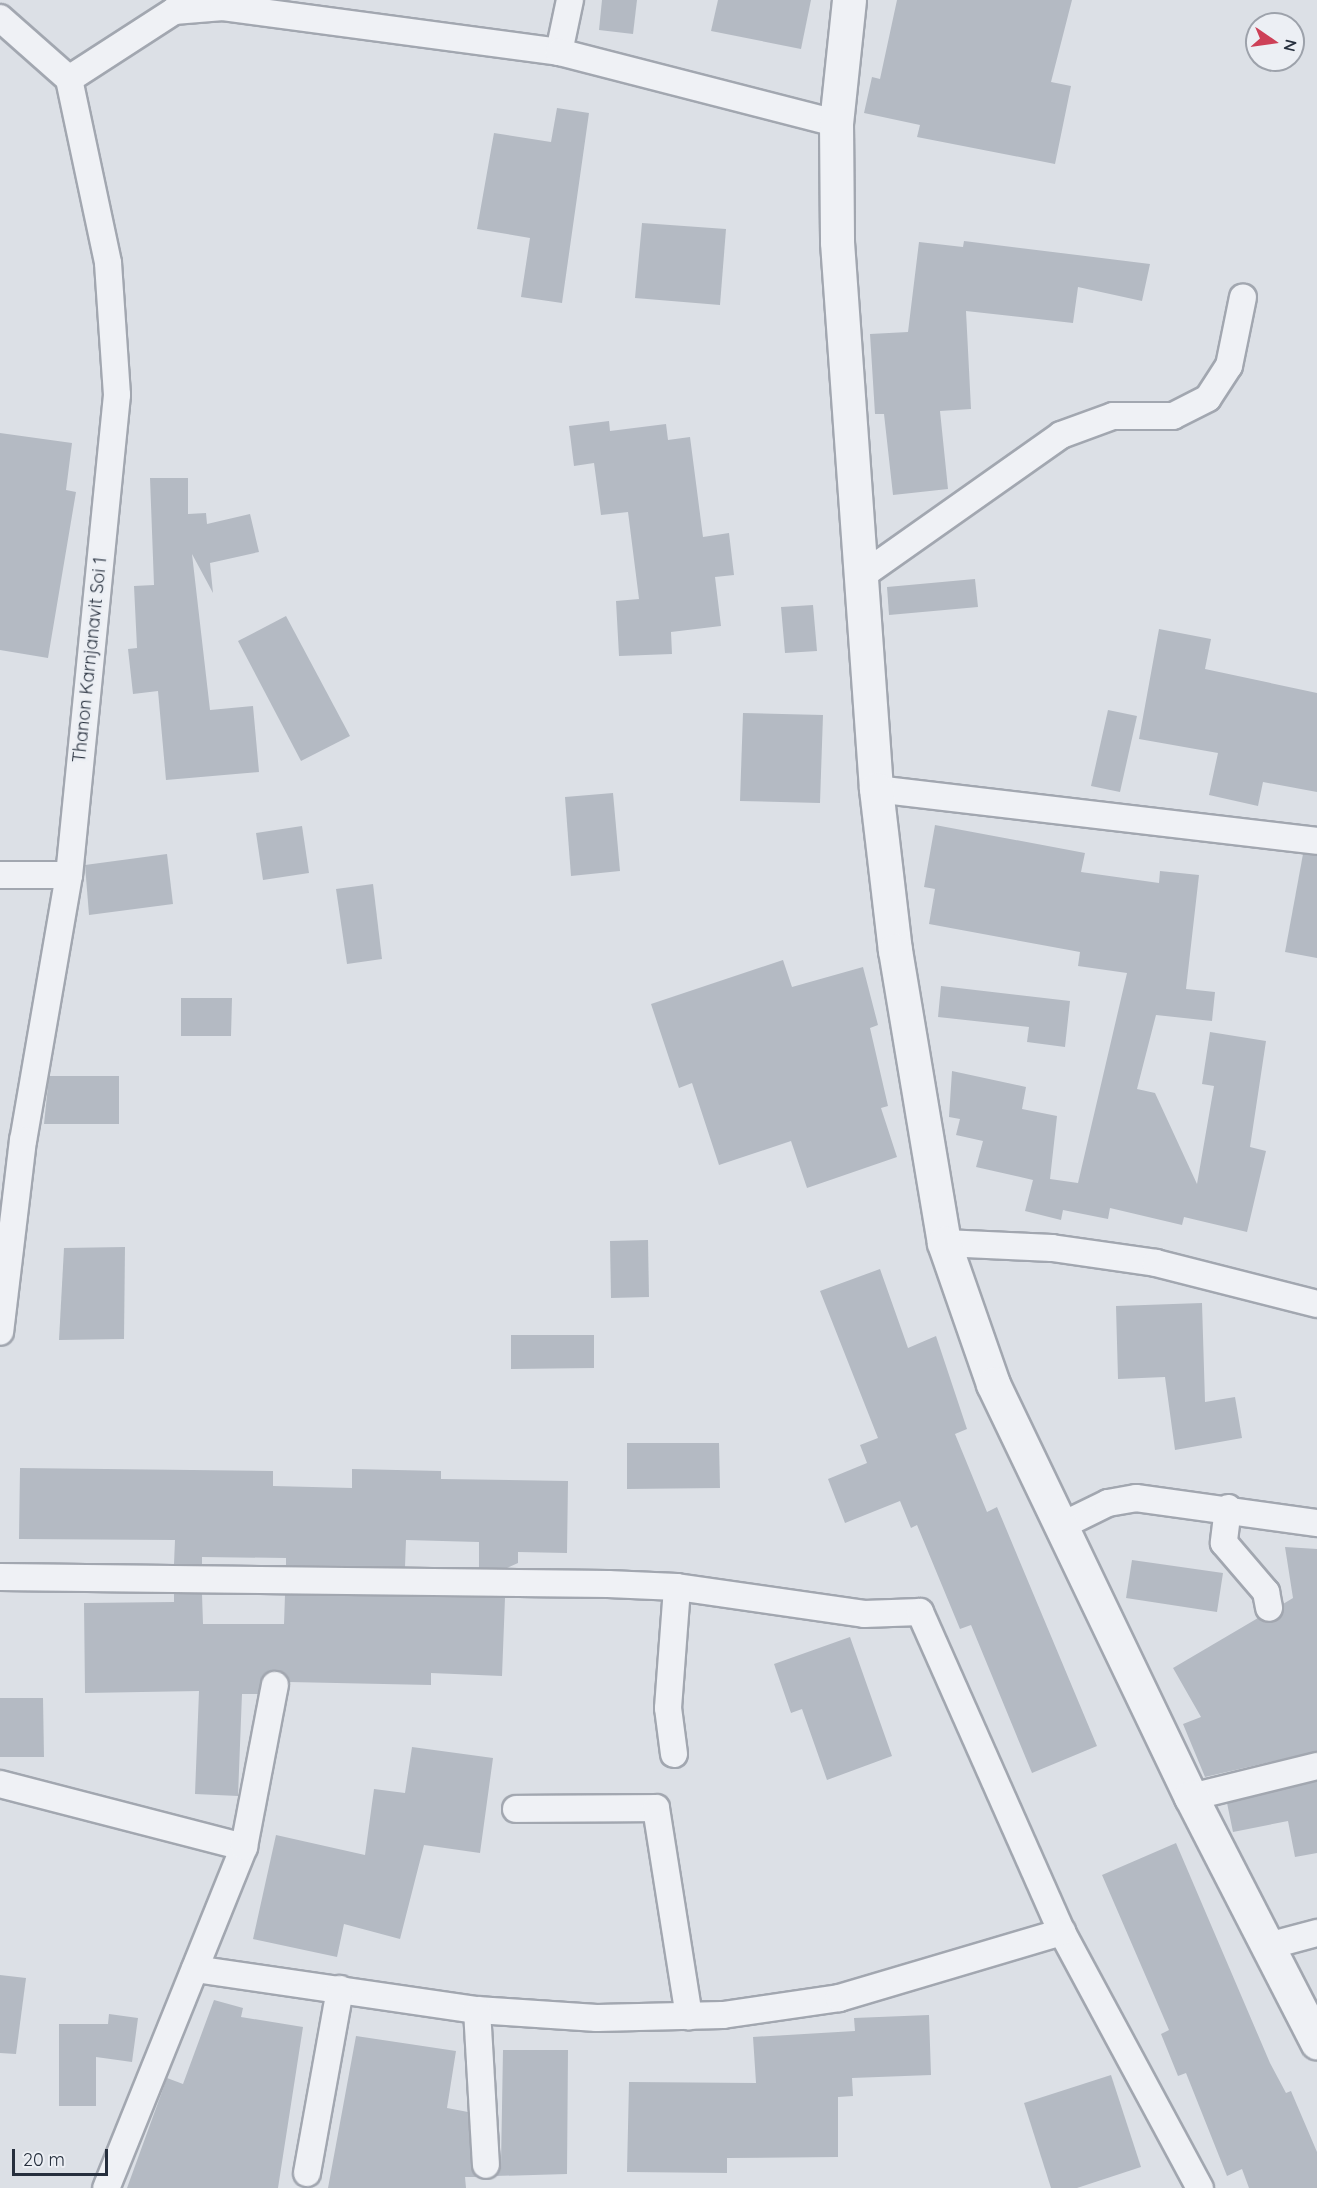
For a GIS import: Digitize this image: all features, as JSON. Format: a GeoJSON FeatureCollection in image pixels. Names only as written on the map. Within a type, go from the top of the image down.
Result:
{"type":"FeatureCollection","features":[{"type":"Feature","properties":{"kind":"street"},"geometry":{"type":"LineString","coordinates":[[559,52],[570,0]]}},
{"type":"Feature","properties":{"kind":"street"},"geometry":{"type":"LineString","coordinates":[[849,0],[836,123],[837,242],[876,789],[898,972],[944,1243],[989,1375],[1191,1797],[1317,2042]]}},
{"type":"Feature","properties":{"kind":"street"},"geometry":{"type":"LineString","coordinates":[[0,18],[69,80],[174,11],[206,6],[559,52],[836,123]]}},
{"type":"Feature","properties":{"kind":"street","name":"Thanon Karnjanavit Soi 1"},"geometry":{"type":"LineString","coordinates":[[0,1332],[11,1141],[69,875],[117,394],[108,263],[69,80]]}},
{"type":"Feature","properties":{"kind":"street"},"geometry":{"type":"LineString","coordinates":[[860,577],[1061,435],[1113,416],[1173,416],[1208,398],[1229,366],[1243,297]]}},
{"type":"Feature","properties":{"kind":"street"},"geometry":{"type":"LineString","coordinates":[[876,789],[1317,841]]}},
{"type":"Feature","properties":{"kind":"street"},"geometry":{"type":"LineString","coordinates":[[0,875],[69,875]]}},
{"type":"Feature","properties":{"kind":"street"},"geometry":{"type":"LineString","coordinates":[[944,1243],[1052,1248],[1156,1263],[1317,1304]]}},
{"type":"Feature","properties":{"kind":"street"},"geometry":{"type":"LineString","coordinates":[[1061,1526],[1120,1499],[1228,1508],[1317,1523]]}},
{"type":"Feature","properties":{"kind":"street"},"geometry":{"type":"LineString","coordinates":[[1228,1508],[1224,1543],[1266,1592],[1269,1608]]}},
{"type":"Feature","properties":{"kind":"street"},"geometry":{"type":"LineString","coordinates":[[0,1576],[677,1587],[864,1614],[920,1612],[1062,1932],[1200,2188]]}},
{"type":"Feature","properties":{"kind":"street"},"geometry":{"type":"LineString","coordinates":[[674,1754],[668,1708],[677,1587]]}},
{"type":"Feature","properties":{"kind":"street"},"geometry":{"type":"LineString","coordinates":[[106,2188],[244,1847],[275,1685]]}},
{"type":"Feature","properties":{"kind":"street"},"geometry":{"type":"LineString","coordinates":[[1191,1797],[1317,1766]]}},
{"type":"Feature","properties":{"kind":"street"},"geometry":{"type":"LineString","coordinates":[[0,1784],[244,1847]]}},
{"type":"Feature","properties":{"kind":"street"},"geometry":{"type":"LineString","coordinates":[[516,1809],[656,1808],[689,2016]]}},
{"type":"Feature","properties":{"kind":"street"},"geometry":{"type":"LineString","coordinates":[[195,1969],[477,2010],[597,2018],[689,2016],[839,1998],[1062,1932]]}},
{"type":"Feature","properties":{"kind":"street"},"geometry":{"type":"LineString","coordinates":[[1268,1946],[1317,1933]]}},
{"type":"Feature","properties":{"kind":"street"},"geometry":{"type":"LineString","coordinates":[[308,2173],[340,1989]]}},
{"type":"Feature","properties":{"kind":"street"},"geometry":{"type":"LineString","coordinates":[[477,2010],[486,2165]]}},
{"type":"Feature","properties":{"kind":"building"},"geometry":{"type":"Polygon","coordinates":[[[602,0],[637,0],[633,34],[599,30],[602,0]]]}},
{"type":"Feature","properties":{"kind":"building"},"geometry":{"type":"Polygon","coordinates":[[[718,0],[811,0],[801,49],[711,31],[718,0]]]}},
{"type":"Feature","properties":{"kind":"building"},"geometry":{"type":"Polygon","coordinates":[[[897,0],[1072,0],[1051,82],[1071,86],[1055,164],[917,137],[920,125],[864,113],[872,77],[880,79],[897,0]]]}},
{"type":"Feature","properties":{"kind":"building"},"geometry":{"type":"Polygon","coordinates":[[[557,108],[589,113],[562,303],[521,297],[530,238],[477,229],[494,133],[551,142],[557,108]]]}},
{"type":"Feature","properties":{"kind":"building"},"geometry":{"type":"Polygon","coordinates":[[[642,223],[726,229],[720,305],[635,298],[642,223]]]}},
{"type":"Feature","properties":{"kind":"building"},"geometry":{"type":"Polygon","coordinates":[[[964,241],[1150,264],[1142,301],[1078,287],[1073,323],[966,311],[971,409],[940,411],[948,489],[893,495],[884,414],[875,414],[870,334],[908,332],[919,242],[963,247],[964,241]]]}},
{"type":"Feature","properties":{"kind":"building"},"geometry":{"type":"Polygon","coordinates":[[[609,421],[610,431],[666,424],[668,440],[690,437],[703,537],[729,533],[734,575],[715,577],[721,626],[671,632],[672,654],[619,656],[616,601],[639,599],[628,512],[601,515],[594,463],[574,466],[569,426],[609,421]]]}},
{"type":"Feature","properties":{"kind":"building"},"geometry":{"type":"Polygon","coordinates":[[[0,433],[72,443],[66,490],[76,492],[48,658],[0,650],[0,433]]]}},
{"type":"Feature","properties":{"kind":"building"},"geometry":{"type":"Polygon","coordinates":[[[150,478],[188,478],[188,514],[206,513],[207,524],[250,514],[259,552],[210,563],[213,593],[192,554],[210,710],[253,706],[259,772],[166,780],[158,691],[133,694],[128,649],[137,648],[134,586],[154,585],[150,478]]]}},
{"type":"Feature","properties":{"kind":"building"},"geometry":{"type":"Polygon","coordinates":[[[975,579],[978,607],[889,615],[887,587],[975,579]]]}},
{"type":"Feature","properties":{"kind":"building"},"geometry":{"type":"Polygon","coordinates":[[[813,605],[817,651],[785,653],[781,607],[813,605]]]}},
{"type":"Feature","properties":{"kind":"building"},"geometry":{"type":"Polygon","coordinates":[[[286,616],[350,736],[301,761],[238,641],[286,616]]]}},
{"type":"Feature","properties":{"kind":"building"},"geometry":{"type":"Polygon","coordinates":[[[1159,629],[1211,639],[1205,669],[1317,693],[1317,792],[1263,782],[1258,806],[1209,795],[1218,753],[1139,739],[1159,629]]]}},
{"type":"Feature","properties":{"kind":"building"},"geometry":{"type":"Polygon","coordinates":[[[1108,710],[1137,716],[1120,792],[1091,786],[1108,710]]]}},
{"type":"Feature","properties":{"kind":"building"},"geometry":{"type":"Polygon","coordinates":[[[743,713],[823,715],[820,803],[740,801],[743,713]]]}},
{"type":"Feature","properties":{"kind":"building"},"geometry":{"type":"Polygon","coordinates":[[[613,793],[620,871],[571,876],[565,797],[613,793]]]}},
{"type":"Feature","properties":{"kind":"building"},"geometry":{"type":"Polygon","coordinates":[[[935,825],[1085,853],[1081,872],[1159,883],[1160,871],[1199,875],[1186,989],[1215,992],[1212,1021],[1156,1015],[1137,1089],[1155,1093],[1197,1184],[1214,1086],[1202,1084],[1210,1032],[1266,1041],[1250,1147],[1266,1151],[1247,1232],[1184,1217],[1182,1225],[1110,1208],[1108,1219],[1063,1210],[1061,1220],[1025,1211],[1033,1180],[976,1167],[983,1141],[956,1135],[960,1119],[949,1117],[952,1071],[1026,1087],[1022,1109],[1057,1116],[1050,1179],[1078,1183],[1127,973],[1078,966],[1080,952],[929,924],[935,889],[924,887],[935,825]]]}},
{"type":"Feature","properties":{"kind":"building"},"geometry":{"type":"Polygon","coordinates":[[[302,826],[309,873],[263,880],[256,833],[302,826]]]}},
{"type":"Feature","properties":{"kind":"building"},"geometry":{"type":"Polygon","coordinates":[[[167,854],[173,904],[89,915],[85,865],[167,854]]]}},
{"type":"Feature","properties":{"kind":"building"},"geometry":{"type":"Polygon","coordinates":[[[1303,854],[1317,856],[1317,958],[1285,952],[1303,854]]]}},
{"type":"Feature","properties":{"kind":"building"},"geometry":{"type":"Polygon","coordinates":[[[373,884],[382,959],[347,964],[336,889],[373,884]]]}},
{"type":"Feature","properties":{"kind":"building"},"geometry":{"type":"Polygon","coordinates":[[[783,960],[792,987],[863,967],[878,1025],[870,1028],[888,1106],[881,1108],[897,1157],[807,1188],[791,1141],[719,1165],[692,1083],[679,1088],[651,1004],[783,960]]]}},
{"type":"Feature","properties":{"kind":"building"},"geometry":{"type":"Polygon","coordinates":[[[941,986],[1070,1001],[1065,1047],[1027,1042],[1029,1027],[938,1017],[941,986]]]}},
{"type":"Feature","properties":{"kind":"building"},"geometry":{"type":"Polygon","coordinates":[[[181,998],[232,998],[231,1036],[181,1036],[181,998]]]}},
{"type":"Feature","properties":{"kind":"building"},"geometry":{"type":"Polygon","coordinates":[[[49,1076],[119,1076],[119,1124],[44,1124],[49,1076]]]}},
{"type":"Feature","properties":{"kind":"building"},"geometry":{"type":"Polygon","coordinates":[[[648,1240],[649,1297],[611,1298],[610,1241],[648,1240]]]}},
{"type":"Feature","properties":{"kind":"building"},"geometry":{"type":"Polygon","coordinates":[[[125,1247],[124,1339],[59,1340],[64,1248],[125,1247]]]}},
{"type":"Feature","properties":{"kind":"building"},"geometry":{"type":"Polygon","coordinates":[[[880,1269],[908,1348],[936,1336],[967,1429],[955,1434],[987,1512],[997,1507],[1097,1746],[1032,1773],[971,1625],[960,1629],[917,1525],[911,1528],[900,1501],[845,1523],[828,1479],[867,1463],[860,1445],[878,1438],[820,1291],[880,1269]]]}},
{"type":"Feature","properties":{"kind":"building"},"geometry":{"type":"Polygon","coordinates":[[[1202,1303],[1205,1402],[1235,1397],[1242,1438],[1175,1450],[1165,1377],[1118,1379],[1116,1306],[1202,1303]]]}},
{"type":"Feature","properties":{"kind":"building"},"geometry":{"type":"Polygon","coordinates":[[[511,1335],[594,1335],[594,1368],[511,1369],[511,1335]]]}},
{"type":"Feature","properties":{"kind":"building"},"geometry":{"type":"Polygon","coordinates":[[[627,1443],[719,1443],[720,1488],[627,1489],[627,1443]]]}},
{"type":"Feature","properties":{"kind":"building"},"geometry":{"type":"Polygon","coordinates":[[[20,1468],[273,1471],[273,1486],[352,1488],[352,1469],[441,1471],[441,1479],[568,1481],[567,1553],[518,1552],[518,1563],[507,1568],[479,1568],[479,1542],[406,1540],[405,1567],[286,1565],[286,1558],[202,1557],[202,1564],[174,1564],[175,1540],[19,1539],[20,1468]]]}},
{"type":"Feature","properties":{"kind":"building"},"geometry":{"type":"Polygon","coordinates":[[[1285,1547],[1317,1549],[1317,1751],[1205,1777],[1183,1724],[1201,1717],[1173,1668],[1258,1618],[1279,1619],[1283,1604],[1293,1598],[1285,1547]]]}},
{"type":"Feature","properties":{"kind":"building"},"geometry":{"type":"Polygon","coordinates":[[[1132,1560],[1223,1573],[1217,1612],[1126,1598],[1132,1560]]]}},
{"type":"Feature","properties":{"kind":"building"},"geometry":{"type":"Polygon","coordinates":[[[174,1594],[202,1594],[203,1624],[284,1624],[285,1595],[505,1598],[502,1676],[431,1673],[431,1685],[289,1682],[284,1673],[270,1671],[258,1694],[242,1694],[238,1796],[195,1794],[199,1691],[85,1693],[84,1603],[174,1602],[174,1594]]]}},
{"type":"Feature","properties":{"kind":"building"},"geometry":{"type":"Polygon","coordinates":[[[850,1637],[892,1756],[827,1780],[802,1709],[791,1713],[774,1664],[850,1637]]]}},
{"type":"Feature","properties":{"kind":"building"},"geometry":{"type":"Polygon","coordinates":[[[0,1698],[43,1698],[44,1757],[0,1757],[0,1698]]]}},
{"type":"Feature","properties":{"kind":"building"},"geometry":{"type":"Polygon","coordinates":[[[412,1747],[493,1758],[480,1853],[424,1845],[400,1939],[344,1924],[337,1957],[253,1939],[276,1835],[365,1855],[374,1789],[405,1793],[412,1747]]]}},
{"type":"Feature","properties":{"kind":"building"},"geometry":{"type":"Polygon","coordinates":[[[1317,1781],[1317,1853],[1295,1857],[1288,1821],[1233,1832],[1227,1803],[1317,1781]]]}},
{"type":"Feature","properties":{"kind":"building"},"geometry":{"type":"Polygon","coordinates":[[[1176,1843],[1270,2063],[1286,2093],[1291,2091],[1317,2152],[1317,2188],[1249,2188],[1242,2169],[1227,2176],[1186,2073],[1178,2076],[1161,2034],[1169,2030],[1102,1875],[1176,1843]]]}},
{"type":"Feature","properties":{"kind":"building"},"geometry":{"type":"Polygon","coordinates":[[[0,1975],[26,1978],[16,2054],[0,2053],[0,1975]]]}},
{"type":"Feature","properties":{"kind":"building"},"geometry":{"type":"Polygon","coordinates":[[[214,2000],[243,2008],[241,2017],[303,2027],[278,2188],[127,2188],[167,2078],[183,2084],[214,2000]]]}},
{"type":"Feature","properties":{"kind":"building"},"geometry":{"type":"Polygon","coordinates":[[[109,2014],[138,2018],[132,2062],[96,2057],[96,2106],[59,2106],[59,2024],[108,2024],[109,2014]]]}},
{"type":"Feature","properties":{"kind":"building"},"geometry":{"type":"Polygon","coordinates":[[[929,2015],[931,2075],[852,2078],[853,2096],[838,2097],[838,2157],[727,2158],[727,2173],[627,2172],[629,2082],[756,2083],[753,2037],[855,2031],[854,2018],[929,2015]]]}},
{"type":"Feature","properties":{"kind":"building"},"geometry":{"type":"Polygon","coordinates":[[[356,2036],[456,2051],[447,2108],[468,2112],[471,2166],[477,2177],[465,2177],[466,2188],[328,2188],[356,2036]]]}},
{"type":"Feature","properties":{"kind":"building"},"geometry":{"type":"Polygon","coordinates":[[[503,2050],[568,2050],[567,2174],[495,2176],[501,2164],[503,2050]]]}},
{"type":"Feature","properties":{"kind":"building"},"geometry":{"type":"Polygon","coordinates":[[[1111,2075],[1141,2167],[1077,2188],[1051,2188],[1024,2103],[1111,2075]]]}}]}
